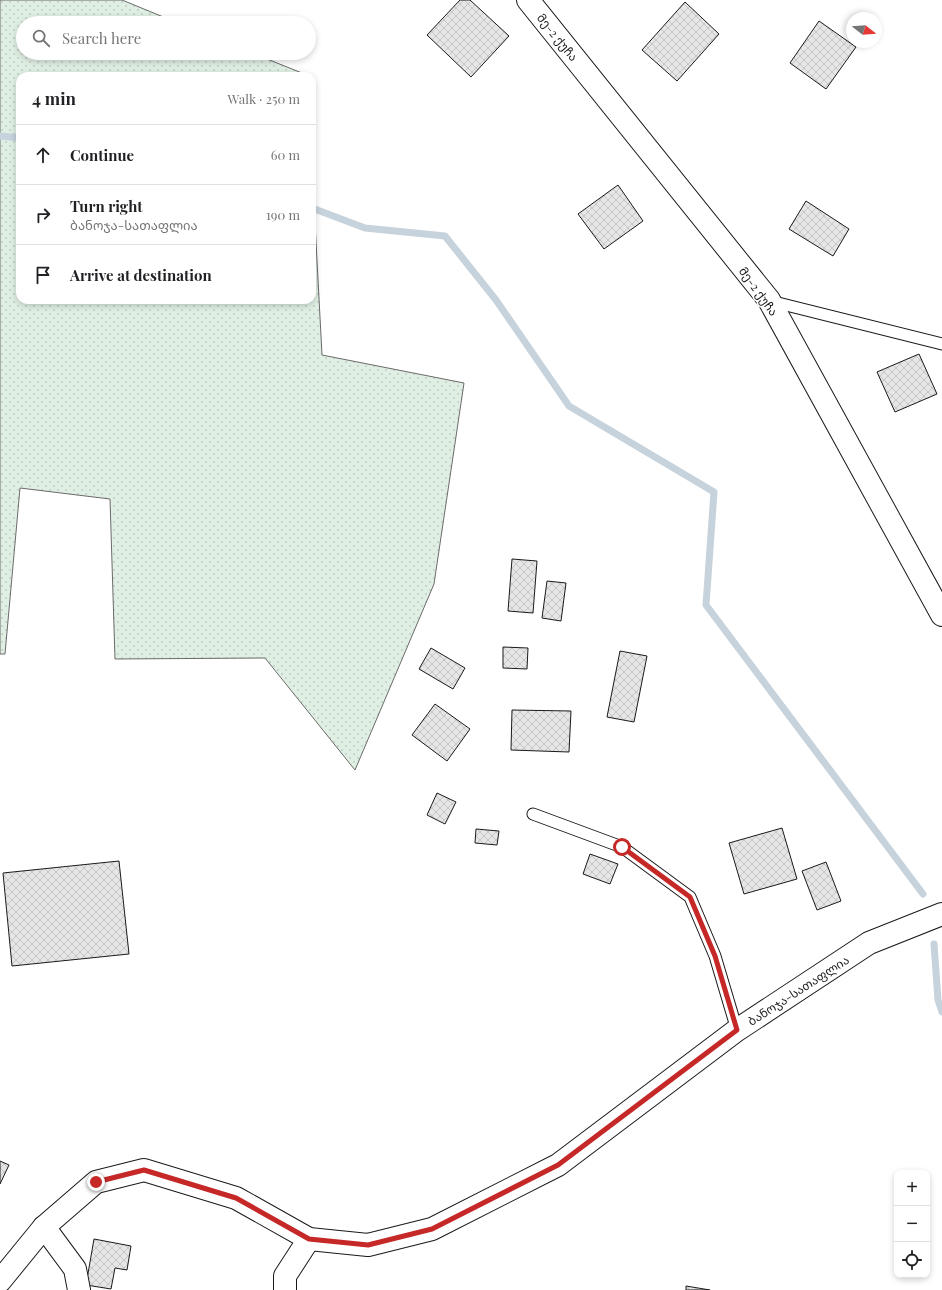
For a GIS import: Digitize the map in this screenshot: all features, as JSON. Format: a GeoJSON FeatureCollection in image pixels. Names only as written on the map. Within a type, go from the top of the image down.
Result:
{"type":"FeatureCollection","features":[{"type":"Feature","properties":{"kind":"street","name":"მე-2 ქუჩა"},"geometry":{"type":"LineString","coordinates":[[528,0],[769,300],[942,615]]}},
{"type":"Feature","properties":{"kind":"street","name":"ბანოჯა-სათაფლია"},"geometry":{"type":"LineString","coordinates":[[0,1281],[44,1226],[96,1182],[144,1170],[236,1198],[309,1239],[368,1245],[432,1229],[558,1165],[737,1030],[869,944],[942,914]]}},
{"type":"Feature","properties":{"kind":"street"},"geometry":{"type":"LineString","coordinates":[[44,1226],[75,1269],[79,1290]]}},
{"type":"Feature","properties":{"kind":"street"},"geometry":{"type":"LineString","coordinates":[[285,1290],[285,1276],[309,1239]]}},
{"type":"Feature","properties":{"kind":"lane"},"geometry":{"type":"LineString","coordinates":[[769,300],[942,344]]}},
{"type":"Feature","properties":{"kind":"lane"},"geometry":{"type":"LineString","coordinates":[[533,814],[622,847],[690,897],[715,956],[737,1030]]}},
{"type":"Feature","properties":{"kind":"green space"},"geometry":{"type":"Polygon","coordinates":[[[0,0],[122,0],[161,16],[16,16],[16,60],[270,60],[300,72],[16,72],[16,304],[316,304],[316,242],[322,355],[464,383],[434,584],[355,770],[265,658],[115,659],[110,499],[20,488],[5,654],[0,654],[0,0]]]}},
{"type":"Feature","properties":{"kind":"building"},"geometry":{"type":"Polygon","coordinates":[[[460,0],[470,0],[509,36],[471,77],[427,35],[460,0]]]}},
{"type":"Feature","properties":{"kind":"building"},"geometry":{"type":"Polygon","coordinates":[[[685,2],[719,34],[677,81],[642,50],[685,2]]]}},
{"type":"Feature","properties":{"kind":"building"},"geometry":{"type":"Polygon","coordinates":[[[819,21],[846,40],[846,48],[855,48],[826,89],[790,63],[819,21]]]}},
{"type":"Feature","properties":{"kind":"building"},"geometry":{"type":"Polygon","coordinates":[[[618,185],[643,221],[604,249],[578,214],[618,185]]]}},
{"type":"Feature","properties":{"kind":"building"},"geometry":{"type":"Polygon","coordinates":[[[806,201],[849,229],[833,256],[789,229],[806,201]]]}},
{"type":"Feature","properties":{"kind":"building"},"geometry":{"type":"Polygon","coordinates":[[[919,354],[937,394],[895,412],[877,372],[919,354]]]}},
{"type":"Feature","properties":{"kind":"building"},"geometry":{"type":"Polygon","coordinates":[[[512,559],[537,561],[533,613],[508,611],[512,559]]]}},
{"type":"Feature","properties":{"kind":"building"},"geometry":{"type":"Polygon","coordinates":[[[547,581],[566,583],[561,621],[542,618],[547,581]]]}},
{"type":"Feature","properties":{"kind":"building"},"geometry":{"type":"Polygon","coordinates":[[[503,647],[528,648],[527,669],[503,668],[503,647]]]}},
{"type":"Feature","properties":{"kind":"building"},"geometry":{"type":"Polygon","coordinates":[[[431,648],[465,668],[453,689],[419,669],[431,648]]]}},
{"type":"Feature","properties":{"kind":"building"},"geometry":{"type":"Polygon","coordinates":[[[620,651],[647,656],[634,722],[607,717],[620,651]]]}},
{"type":"Feature","properties":{"kind":"building"},"geometry":{"type":"Polygon","coordinates":[[[435,704],[470,729],[447,761],[412,735],[435,704]]]}},
{"type":"Feature","properties":{"kind":"building"},"geometry":{"type":"Polygon","coordinates":[[[512,710],[571,711],[569,752],[511,750],[512,710]]]}},
{"type":"Feature","properties":{"kind":"building"},"geometry":{"type":"Polygon","coordinates":[[[437,793],[456,802],[445,824],[427,815],[437,793]]]}},
{"type":"Feature","properties":{"kind":"building"},"geometry":{"type":"Polygon","coordinates":[[[782,828],[797,879],[744,894],[729,843],[782,828]]]}},
{"type":"Feature","properties":{"kind":"building"},"geometry":{"type":"Polygon","coordinates":[[[476,829],[499,831],[497,845],[475,843],[476,829]]]}},
{"type":"Feature","properties":{"kind":"building"},"geometry":{"type":"Polygon","coordinates":[[[590,854],[618,864],[610,884],[583,874],[590,854]]]}},
{"type":"Feature","properties":{"kind":"building"},"geometry":{"type":"Polygon","coordinates":[[[119,861],[129,954],[12,966],[3,873],[119,861]]]}},
{"type":"Feature","properties":{"kind":"building"},"geometry":{"type":"Polygon","coordinates":[[[826,862],[841,901],[817,910],[802,871],[826,862]]]}},
{"type":"Feature","properties":{"kind":"building"},"geometry":{"type":"Polygon","coordinates":[[[0,1161],[9,1165],[0,1184],[0,1161]]]}},
{"type":"Feature","properties":{"kind":"building"},"geometry":{"type":"Polygon","coordinates":[[[94,1239],[131,1246],[127,1270],[115,1268],[111,1289],[86,1285],[94,1239]]]}},
{"type":"Feature","properties":{"kind":"building"},"geometry":{"type":"Polygon","coordinates":[[[686,1286],[710,1290],[686,1290],[686,1286]]]}},
{"type":"Feature","properties":{"kind":"waterway"},"geometry":{"type":"LineString","coordinates":[[0,136],[16,138]]}},
{"type":"Feature","properties":{"kind":"waterway"},"geometry":{"type":"LineString","coordinates":[[316,210],[365,228],[445,236],[496,300],[569,406],[714,492],[706,605],[923,894]]}},
{"type":"Feature","properties":{"kind":"waterway"},"geometry":{"type":"LineString","coordinates":[[934,944],[938,1000],[942,1012]]}},
{"type":"Feature","properties":{"kind":"route"},"geometry":{"type":"LineString","coordinates":[[96,1182],[144,1170],[236,1198],[309,1239],[368,1245],[432,1229],[558,1165],[737,1030],[715,956],[690,897],[622,847]]}}]}
